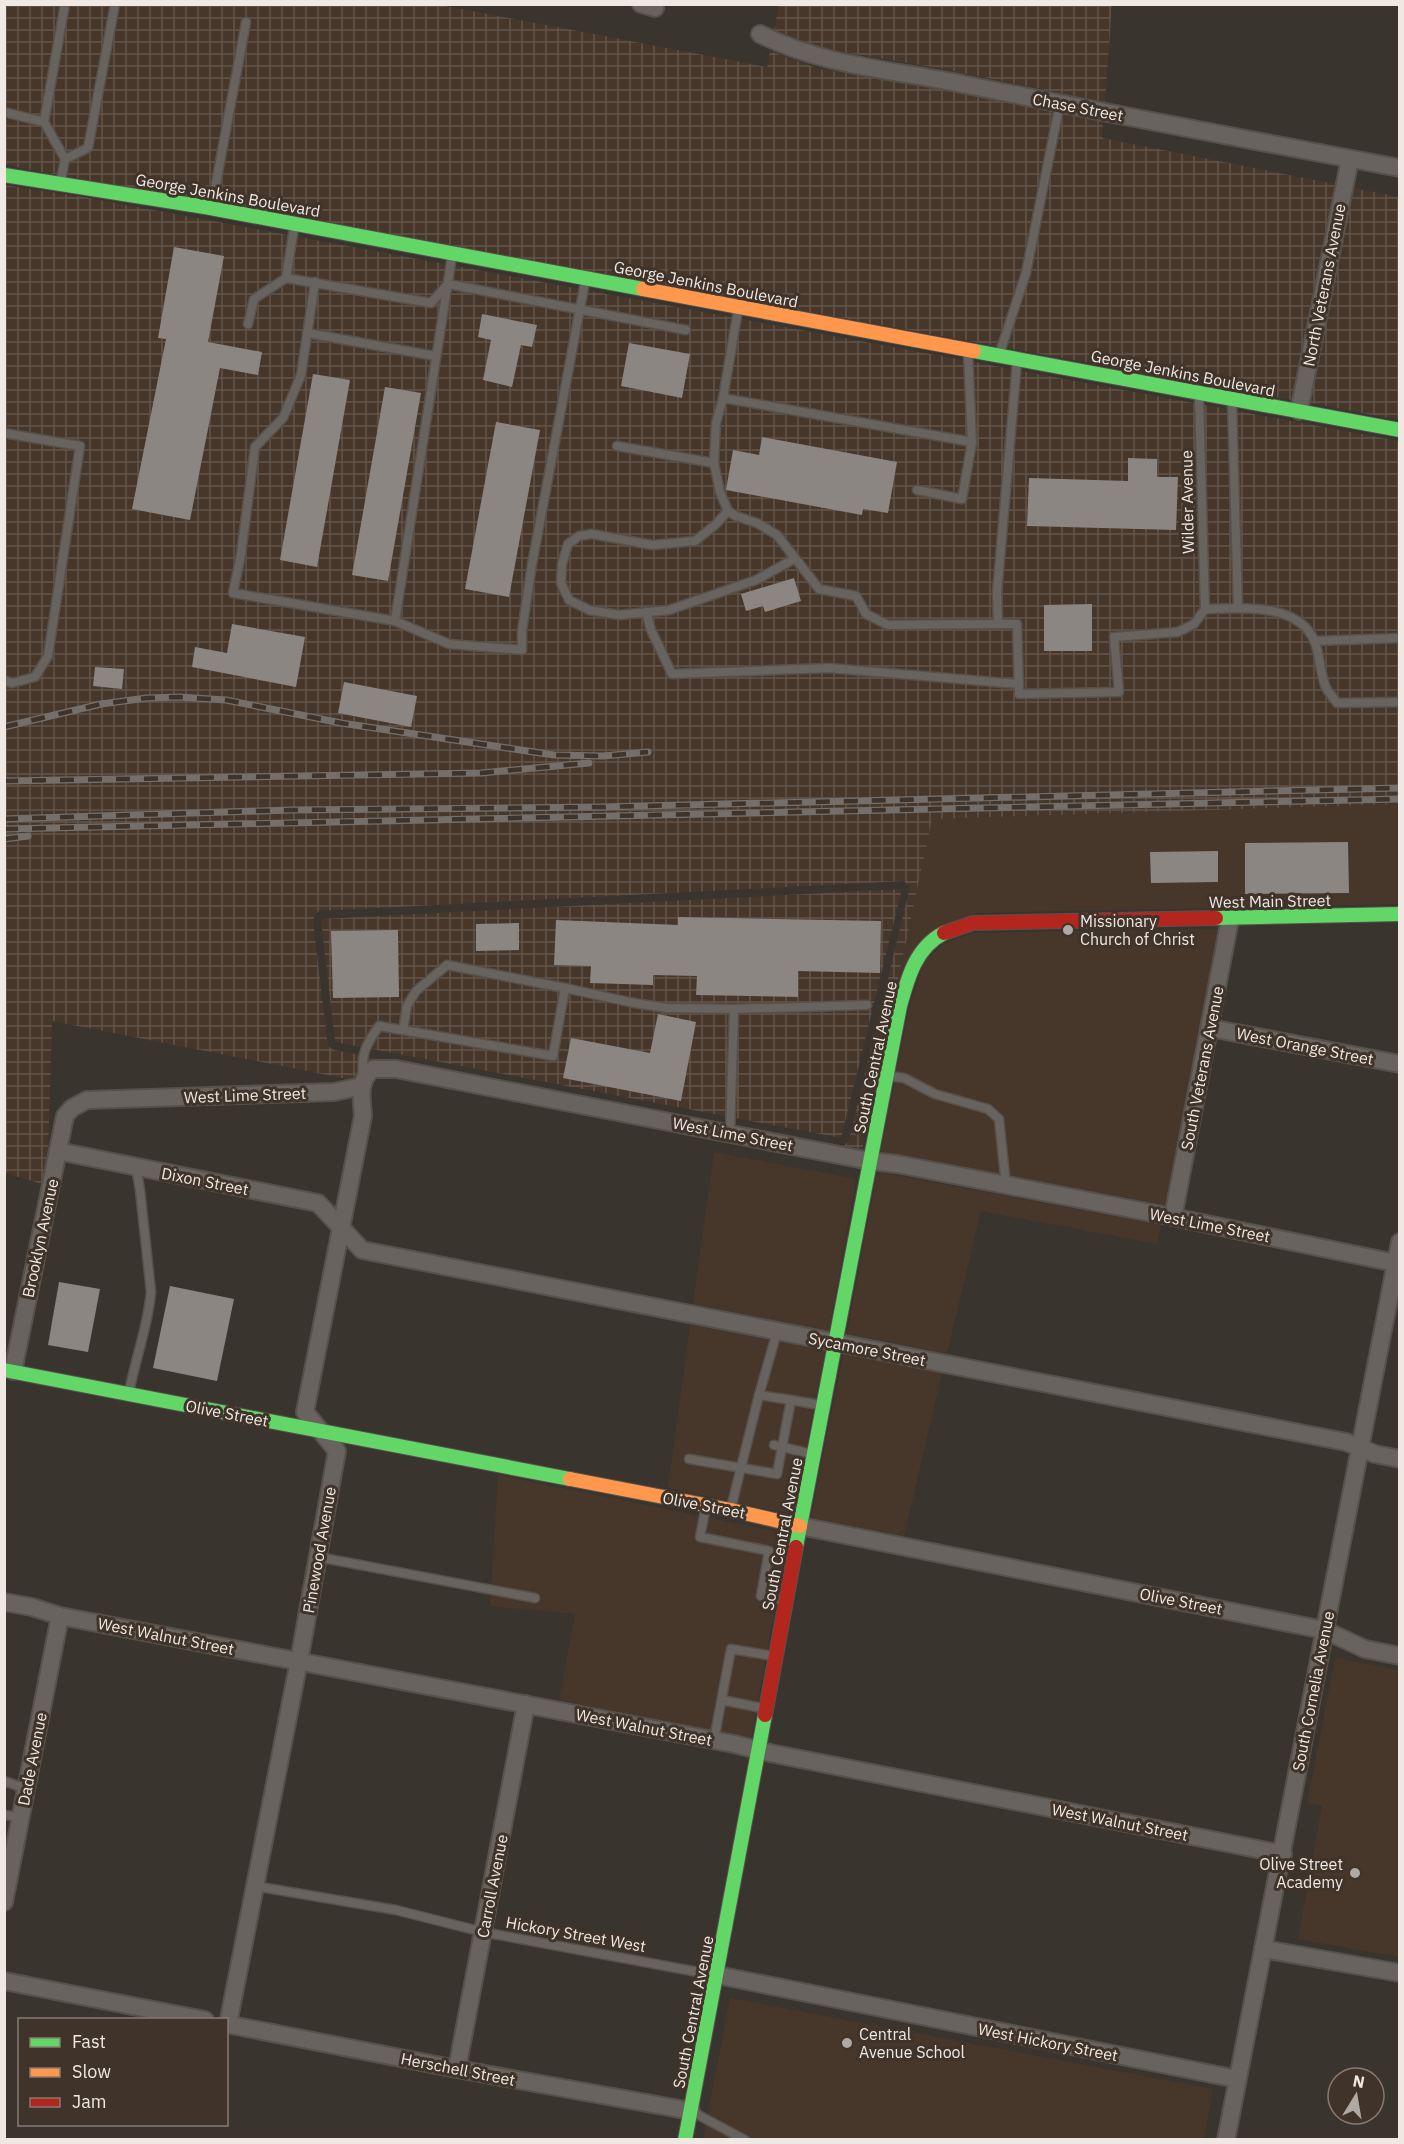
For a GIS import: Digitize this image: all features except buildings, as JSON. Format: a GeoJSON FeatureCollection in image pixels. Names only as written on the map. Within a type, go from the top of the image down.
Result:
{"type":"FeatureCollection","features":[{"type":"Feature","properties":{"kind":"main road","name":"George Jenkins Boulevard"},"geometry":{"type":"LineString","coordinates":[[4,175],[212,208],[1400,430]]}},
{"type":"Feature","properties":{"kind":"main road","name":"West Main Street"},"geometry":{"type":"LineString","coordinates":[[930,942],[954,927],[973,923],[1400,914]]}},
{"type":"Feature","properties":{"kind":"main road","name":"South Central Avenue"},"geometry":{"type":"LineString","coordinates":[[685,2139],[900,1006],[917,955],[930,942]]}},
{"type":"Feature","properties":{"kind":"main road","name":"Olive Street"},"geometry":{"type":"LineString","coordinates":[[9,1370],[731,1510],[800,1526]]}},
{"type":"Feature","properties":{"kind":"street","name":"Chase Street"},"geometry":{"type":"LineString","coordinates":[[760,34],[783,46],[822,59],[936,78],[1060,104],[1400,168]]}},
{"type":"Feature","properties":{"kind":"street","name":"North Veterans Avenue"},"geometry":{"type":"LineString","coordinates":[[1299,411],[1350,159]]}},
{"type":"Feature","properties":{"kind":"street","name":"South Veterans Avenue"},"geometry":{"type":"LineString","coordinates":[[1173,1217],[1230,919]]}},
{"type":"Feature","properties":{"kind":"street","name":"West Orange Street"},"geometry":{"type":"LineString","coordinates":[[1210,1028],[1400,1064]]}},
{"type":"Feature","properties":{"kind":"street","name":"West Lime Street"},"geometry":{"type":"LineString","coordinates":[[72,1108],[87,1100],[334,1092],[362,1082],[373,1069],[396,1069],[1173,1217],[1398,1264]]}},
{"type":"Feature","properties":{"kind":"street","name":"Pinewood Avenue"},"geometry":{"type":"LineString","coordinates":[[228,2019],[299,1661],[337,1451],[305,1412],[363,1116],[362,1082]]}},
{"type":"Feature","properties":{"kind":"street","name":"Brooklyn Avenue"},"geometry":{"type":"LineString","coordinates":[[9,1370],[65,1116],[72,1108]]}},
{"type":"Feature","properties":{"kind":"street","name":"Dixon Street"},"geometry":{"type":"LineString","coordinates":[[58,1151],[318,1203],[342,1229]]}},
{"type":"Feature","properties":{"kind":"street","name":"Sycamore Street"},"geometry":{"type":"LineString","coordinates":[[342,1229],[362,1251],[1346,1442],[1375,1454],[1400,1459]]}},
{"type":"Feature","properties":{"kind":"street","name":"South Cornelia Avenue"},"geometry":{"type":"LineString","coordinates":[[1226,2139],[1283,1854],[1324,1630],[1398,1264],[1400,1242]]}},
{"type":"Feature","properties":{"kind":"street","name":"Olive Street"},"geometry":{"type":"LineString","coordinates":[[800,1526],[1324,1630],[1365,1649],[1400,1656]]}},
{"type":"Feature","properties":{"kind":"street","name":"West Walnut Street"},"geometry":{"type":"LineString","coordinates":[[4,1602],[32,1607],[60,1616],[714,1740],[1283,1854]]}},
{"type":"Feature","properties":{"kind":"street","name":"Dade Avenue"},"geometry":{"type":"LineString","coordinates":[[4,1902],[12,1816],[27,1789],[60,1616]]}},
{"type":"Feature","properties":{"kind":"street","name":"Carroll Avenue"},"geometry":{"type":"LineString","coordinates":[[457,2069],[526,1704]]}},
{"type":"Feature","properties":{"kind":"street"},"geometry":{"type":"LineString","coordinates":[[1263,1948],[1400,1973]]}},
{"type":"Feature","properties":{"kind":"street","name":"West Hickory Street"},"geometry":{"type":"LineString","coordinates":[[717,1975],[1238,2079]]}},
{"type":"Feature","properties":{"kind":"street"},"geometry":{"type":"LineString","coordinates":[[4,1981],[200,2018]]}},
{"type":"Feature","properties":{"kind":"street","name":"Herschell Street"},"geometry":{"type":"LineString","coordinates":[[228,2024],[457,2069],[691,2111]]}},
{"type":"Feature","properties":{"kind":"lane"},"geometry":{"type":"LineString","coordinates":[[60,183],[65,159],[44,122],[65,4]]}},
{"type":"Feature","properties":{"kind":"lane"},"geometry":{"type":"LineString","coordinates":[[65,159],[88,148],[115,4]]}},
{"type":"Feature","properties":{"kind":"lane"},"geometry":{"type":"LineString","coordinates":[[212,208],[246,22]]}},
{"type":"Feature","properties":{"kind":"lane"},"geometry":{"type":"LineString","coordinates":[[999,355],[1026,273],[1060,104]]}},
{"type":"Feature","properties":{"kind":"lane"},"geometry":{"type":"LineString","coordinates":[[4,112],[44,122]]}},
{"type":"Feature","properties":{"kind":"lane"},"geometry":{"type":"LineString","coordinates":[[286,278],[295,224]]}},
{"type":"Feature","properties":{"kind":"lane"},"geometry":{"type":"LineString","coordinates":[[395,621],[453,253]]}},
{"type":"Feature","properties":{"kind":"lane"},"geometry":{"type":"LineString","coordinates":[[248,324],[254,299],[286,278],[431,303],[448,284]]}},
{"type":"Feature","properties":{"kind":"lane"},"geometry":{"type":"LineString","coordinates":[[315,282],[301,375],[283,418],[255,447],[241,554],[233,592],[395,621],[449,644],[522,650],[522,631],[532,564],[586,278]]}},
{"type":"Feature","properties":{"kind":"lane"},"geometry":{"type":"LineString","coordinates":[[448,284],[686,330]]}},
{"type":"Feature","properties":{"kind":"lane"},"geometry":{"type":"LineString","coordinates":[[739,307],[723,398],[716,423],[714,464],[720,492],[728,511],[757,523],[777,535],[819,589],[856,596],[866,614],[888,625],[1017,624],[1019,694],[1119,692],[1114,637],[1178,632],[1194,624],[1205,609],[1238,608],[1282,614],[1300,622],[1314,640],[1327,689],[1337,703],[1400,702]]}},
{"type":"Feature","properties":{"kind":"lane"},"geometry":{"type":"LineString","coordinates":[[307,333],[435,356]]}},
{"type":"Feature","properties":{"kind":"lane"},"geometry":{"type":"LineString","coordinates":[[918,490],[962,499],[972,442],[968,350]]}},
{"type":"Feature","properties":{"kind":"lane"},"geometry":{"type":"LineString","coordinates":[[998,624],[998,593],[1017,359]]}},
{"type":"Feature","properties":{"kind":"lane","name":"Wilder Avenue"},"geometry":{"type":"LineString","coordinates":[[1199,394],[1205,609]]}},
{"type":"Feature","properties":{"kind":"lane"},"geometry":{"type":"LineString","coordinates":[[723,398],[972,442]]}},
{"type":"Feature","properties":{"kind":"lane"},"geometry":{"type":"LineString","coordinates":[[1232,400],[1238,608]]}},
{"type":"Feature","properties":{"kind":"lane"},"geometry":{"type":"LineString","coordinates":[[4,433],[80,446],[48,656],[35,678],[12,683],[4,680]]}},
{"type":"Feature","properties":{"kind":"lane"},"geometry":{"type":"LineString","coordinates":[[617,446],[714,464]]}},
{"type":"Feature","properties":{"kind":"lane"},"geometry":{"type":"LineString","coordinates":[[728,511],[716,525],[696,541],[652,545],[592,534],[579,536],[568,544],[562,564],[561,582],[569,600],[589,610],[619,615],[669,610],[756,580],[794,559]]}},
{"type":"Feature","properties":{"kind":"lane"},"geometry":{"type":"LineString","coordinates":[[646,612],[651,630],[672,674],[829,668],[1019,684]]}},
{"type":"Feature","properties":{"kind":"lane"},"geometry":{"type":"LineString","coordinates":[[1314,640],[1400,638]]}},
{"type":"Feature","properties":{"kind":"lane"},"geometry":{"type":"LineString","coordinates":[[404,1030],[407,1006],[416,991],[447,965],[633,1004],[667,1008],[734,1009],[867,1005]]}},
{"type":"Feature","properties":{"kind":"lane"},"geometry":{"type":"LineString","coordinates":[[362,1082],[362,1061],[366,1045],[379,1026],[553,1056],[565,988]]}},
{"type":"Feature","properties":{"kind":"lane"},"geometry":{"type":"LineString","coordinates":[[730,1134],[734,1009]]}},
{"type":"Feature","properties":{"kind":"lane"},"geometry":{"type":"LineString","coordinates":[[886,1076],[904,1078],[935,1094],[988,1109],[999,1119],[1006,1185]]}},
{"type":"Feature","properties":{"kind":"lane"},"geometry":{"type":"LineString","coordinates":[[129,1394],[151,1292],[136,1167]]}},
{"type":"Feature","properties":{"kind":"lane"},"geometry":{"type":"LineString","coordinates":[[731,1510],[740,1468],[752,1441],[759,1395],[777,1332]]}},
{"type":"Feature","properties":{"kind":"lane"},"geometry":{"type":"LineString","coordinates":[[759,1395],[824,1405]]}},
{"type":"Feature","properties":{"kind":"lane"},"geometry":{"type":"LineString","coordinates":[[689,1459],[777,1474],[779,1447],[791,1400]]}},
{"type":"Feature","properties":{"kind":"lane"},"geometry":{"type":"LineString","coordinates":[[779,1447],[814,1454]]}},
{"type":"Feature","properties":{"kind":"lane"},"geometry":{"type":"LineString","coordinates":[[706,1506],[700,1538],[769,1551],[761,1596],[787,1601]]}},
{"type":"Feature","properties":{"kind":"lane"},"geometry":{"type":"LineString","coordinates":[[318,1557],[535,1598]]}},
{"type":"Feature","properties":{"kind":"lane"},"geometry":{"type":"LineString","coordinates":[[714,1740],[731,1648],[776,1657]]}},
{"type":"Feature","properties":{"kind":"lane"},"geometry":{"type":"LineString","coordinates":[[722,1700],[766,1709]]}},
{"type":"Feature","properties":{"kind":"lane"},"geometry":{"type":"LineString","coordinates":[[4,1781],[27,1789]]}},
{"type":"Feature","properties":{"kind":"lane","name":"Hickory Street West"},"geometry":{"type":"LineString","coordinates":[[254,1886],[396,1910],[483,1932],[717,1975]]}},
{"type":"Feature","properties":{"kind":"lane"},"geometry":{"type":"LineString","coordinates":[[691,2111],[745,2139]]}},
{"type":"Feature","properties":{"kind":"shaded area"},"geometry":{"type":"Polygon","coordinates":[[[435,4],[767,67],[770,51],[820,69],[934,88],[1103,122],[1102,138],[1335,184],[1292,400],[5,165],[5,5],[435,4]]]}},
{"type":"Feature","properties":{"kind":"shaded area"},"geometry":{"type":"Polygon","coordinates":[[[779,5],[1112,5],[1105,102],[938,68],[824,49],[774,30],[779,5]]]}},
{"type":"Feature","properties":{"kind":"shaded area"},"geometry":{"type":"Polygon","coordinates":[[[4,185],[78,196],[1399,441],[1399,804],[932,819],[862,1149],[844,1146],[849,1140],[909,891],[909,886],[904,881],[319,911],[313,921],[328,1046],[334,1050],[377,1058],[368,1061],[355,1076],[348,1079],[52,1021],[48,1158],[42,1184],[5,1173],[4,185]]]}},
{"type":"Feature","properties":{"kind":"shaded area"},"geometry":{"type":"Polygon","coordinates":[[[1353,188],[1399,197],[1399,420],[1310,403],[1353,188]]]}},
{"type":"Feature","properties":{"kind":"shaded area"},"geometry":{"type":"Polygon","coordinates":[[[1399,804],[1399,904],[974,913],[897,982],[932,819],[1399,804]]]}},
{"type":"Feature","properties":{"kind":"shaded area"},"geometry":{"type":"Polygon","coordinates":[[[902,889],[841,1138],[335,1042],[321,919],[902,889]]]}},
{"type":"Feature","properties":{"kind":"shaded area"},"geometry":{"type":"Polygon","coordinates":[[[1219,929],[1165,1205],[881,1152],[909,1009],[924,961],[945,943],[974,933],[1219,929]]]}},
{"type":"Feature","properties":{"kind":"shaded area"},"geometry":{"type":"Polygon","coordinates":[[[714,1152],[856,1179],[829,1331],[693,1304],[714,1152]]]}},
{"type":"Feature","properties":{"kind":"shaded area"},"geometry":{"type":"Polygon","coordinates":[[[877,1172],[1161,1225],[1157,1244],[981,1211],[947,1353],[847,1334],[877,1172]]]}},
{"type":"Feature","properties":{"kind":"shaded area"},"geometry":{"type":"Polygon","coordinates":[[[690,1325],[825,1351],[793,1514],[668,1488],[690,1325]]]}},
{"type":"Feature","properties":{"kind":"shaded area"},"geometry":{"type":"Polygon","coordinates":[[[843,1354],[942,1373],[904,1536],[811,1518],[843,1354]]]}},
{"type":"Feature","properties":{"kind":"shaded area"},"geometry":{"type":"Polygon","coordinates":[[[498,1475],[789,1534],[751,1738],[559,1700],[575,1614],[490,1606],[498,1475]]]}},
{"type":"Feature","properties":{"kind":"shaded area","name":"Olive Street Academy"},"geometry":{"type":"Polygon","coordinates":[[[1335,1658],[1399,1670],[1399,1957],[1298,1939],[1322,1806],[1307,1803],[1335,1658]]]}},
{"type":"Feature","properties":{"kind":"shaded area","name":"Central Avenue School"},"geometry":{"type":"Polygon","coordinates":[[[730,1998],[1213,2089],[1204,2139],[703,2140],[730,1998]]]}},
{"type":"Feature","properties":{"kind":"railway"},"geometry":{"type":"LineString","coordinates":[[4,727],[101,704],[147,698],[179,697],[226,700],[341,723],[554,755],[603,756],[648,752]]}},
{"type":"Feature","properties":{"kind":"railway"},"geometry":{"type":"LineString","coordinates":[[4,781],[481,773],[589,763]]}},
{"type":"Feature","properties":{"kind":"railway"},"geometry":{"type":"LineString","coordinates":[[4,819],[291,810],[601,807],[1400,788]]}},
{"type":"Feature","properties":{"kind":"railway"},"geometry":{"type":"LineString","coordinates":[[4,829],[1400,799]]}},
{"type":"Feature","properties":{"kind":"railway"},"geometry":{"type":"LineString","coordinates":[[4,839],[28,836]]}},
{"type":"Feature","properties":{"kind":"traffic: fast"},"geometry":{"type":"LineString","coordinates":[[4,175],[205,207],[643,289]]}},
{"type":"Feature","properties":{"kind":"traffic: fast"},"geometry":{"type":"LineString","coordinates":[[974,351],[1400,430]]}},
{"type":"Feature","properties":{"kind":"traffic: fast"},"geometry":{"type":"LineString","coordinates":[[1216,918],[1400,914]]}},
{"type":"Feature","properties":{"kind":"traffic: fast"},"geometry":{"type":"LineString","coordinates":[[796,1547],[900,1006],[914,964],[926,946],[944,933]]}},
{"type":"Feature","properties":{"kind":"traffic: fast"},"geometry":{"type":"LineString","coordinates":[[4,1370],[570,1479]]}},
{"type":"Feature","properties":{"kind":"traffic: fast"},"geometry":{"type":"LineString","coordinates":[[685,2140],[765,1715]]}},
{"type":"Feature","properties":{"kind":"traffic: slow"},"geometry":{"type":"LineString","coordinates":[[643,289],[974,351]]}},
{"type":"Feature","properties":{"kind":"traffic: slow"},"geometry":{"type":"LineString","coordinates":[[570,1479],[731,1510],[800,1526]]}},
{"type":"Feature","properties":{"kind":"traffic: jam"},"geometry":{"type":"LineString","coordinates":[[944,933],[973,923],[1216,918]]}},
{"type":"Feature","properties":{"kind":"traffic: jam"},"geometry":{"type":"LineString","coordinates":[[765,1715],[796,1547]]}},
{"type":"Feature","properties":{"kind":"place","name":"Missionary Church of Christ"},"geometry":{"type":"Point","coordinates":[1068,930]}},
{"type":"Feature","properties":{"kind":"place","name":"Olive Street Academy"},"geometry":{"type":"Point","coordinates":[1355,1873]}},
{"type":"Feature","properties":{"kind":"place","name":"Central Avenue School"},"geometry":{"type":"Point","coordinates":[847,2043]}}]}
